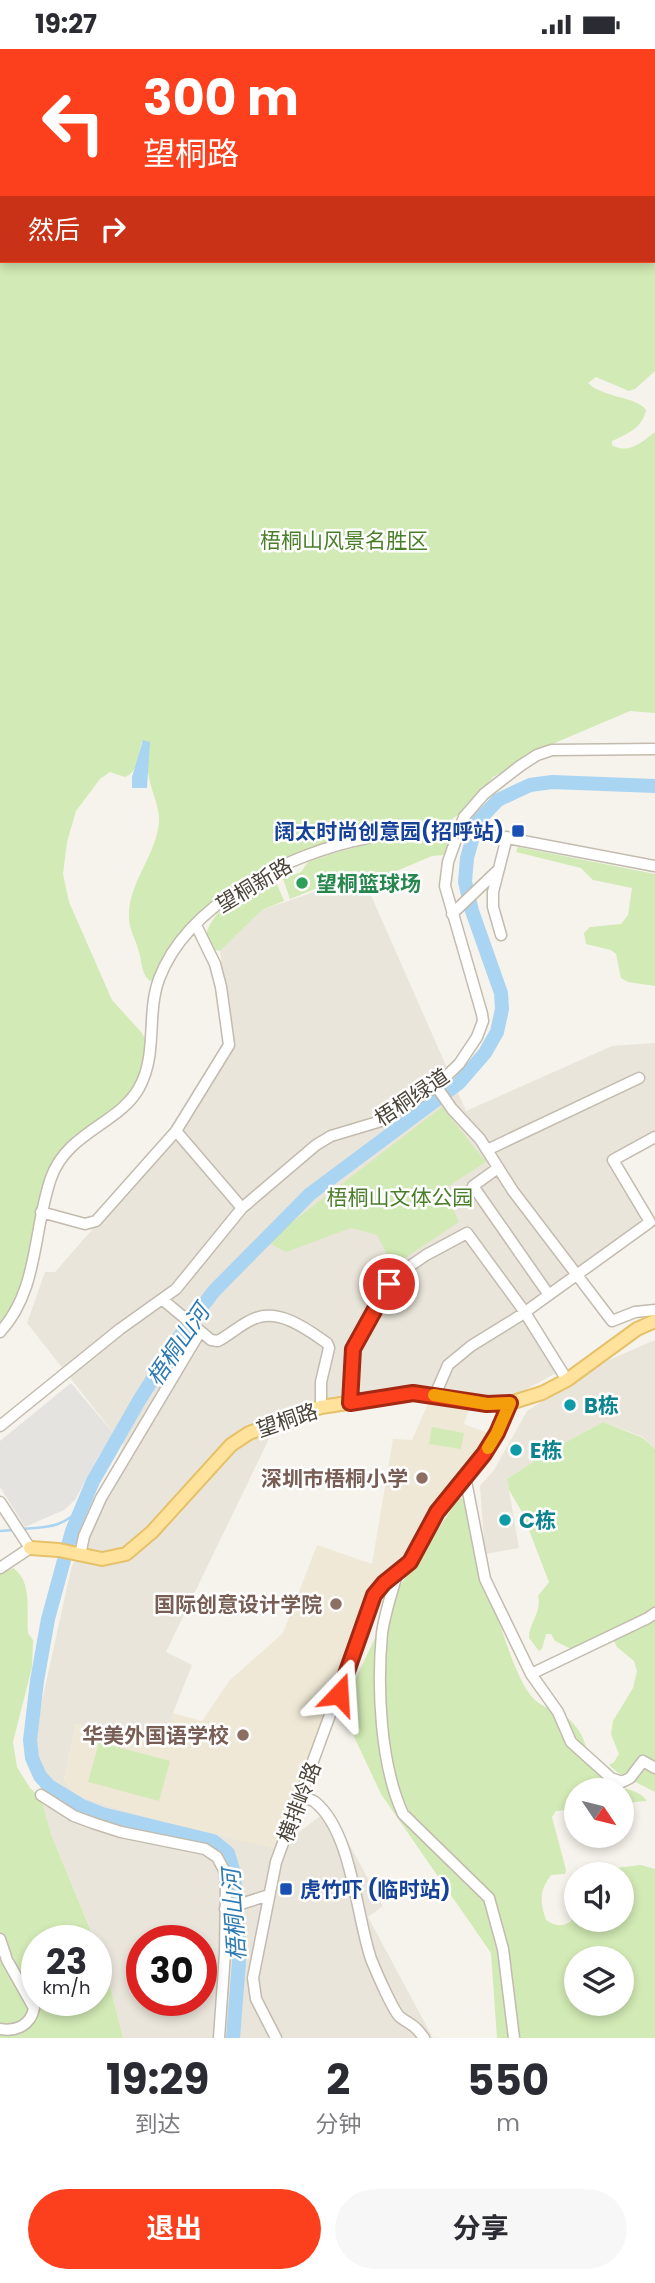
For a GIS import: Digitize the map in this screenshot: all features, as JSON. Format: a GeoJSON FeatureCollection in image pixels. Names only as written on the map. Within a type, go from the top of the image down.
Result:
{"type":"FeatureCollection","features":[{"type":"Feature","properties":{"kind":"main road","name":"望桐路"},"geometry":{"type":"LineString","coordinates":[[28,1544],[102,1559],[126,1554],[152,1532],[231,1445],[248,1433],[321,1407],[413,1393],[487,1404],[510,1403],[542,1393],[567,1380],[637,1329],[655,1321]]}},
{"type":"Feature","properties":{"kind":"street","name":"梧桐绿道"},"geometry":{"type":"LineString","coordinates":[[0,1426],[120,1329],[176,1289],[242,1208],[316,1145],[331,1136],[382,1121],[437,1088],[463,1058],[477,1037],[483,1021],[456,911],[445,886],[448,862],[464,817],[495,784],[537,755],[552,750],[655,749]]}},
{"type":"Feature","properties":{"kind":"street","name":"望桐新路"},"geometry":{"type":"LineString","coordinates":[[0,1332],[16,1309],[30,1276],[41,1212],[52,1176],[68,1151],[138,1091],[152,1050],[154,1001],[158,981],[180,943],[196,925],[240,889],[268,872],[304,856],[368,837],[415,832],[502,837],[655,866]]}},
{"type":"Feature","properties":{"kind":"street"},"geometry":{"type":"LineString","coordinates":[[502,837],[493,892],[493,907],[502,935]]}},
{"type":"Feature","properties":{"kind":"street"},"geometry":{"type":"LineString","coordinates":[[456,911],[494,874]]}},
{"type":"Feature","properties":{"kind":"street"},"geometry":{"type":"LineString","coordinates":[[41,1212],[85,1224],[96,1221],[176,1131],[229,1045],[215,964],[196,925]]}},
{"type":"Feature","properties":{"kind":"street"},"geometry":{"type":"LineString","coordinates":[[487,1150],[639,1078]]}},
{"type":"Feature","properties":{"kind":"street"},"geometry":{"type":"LineString","coordinates":[[437,1088],[480,1139],[498,1168],[612,1321],[635,1312],[655,1310]]}},
{"type":"Feature","properties":{"kind":"street"},"geometry":{"type":"LineString","coordinates":[[176,1131],[242,1208]]}},
{"type":"Feature","properties":{"kind":"street"},"geometry":{"type":"LineString","coordinates":[[435,1395],[448,1365],[471,1346],[549,1295],[650,1221],[614,1160],[655,1136]]}},
{"type":"Feature","properties":{"kind":"street"},"geometry":{"type":"LineString","coordinates":[[498,1168],[473,1186],[549,1295]]}},
{"type":"Feature","properties":{"kind":"street"},"geometry":{"type":"LineString","coordinates":[[350,1403],[353,1349],[389,1284],[397,1275],[426,1255],[467,1233],[524,1312],[567,1380]]}},
{"type":"Feature","properties":{"kind":"street"},"geometry":{"type":"LineString","coordinates":[[163,1300],[180,1317],[211,1340],[218,1341],[254,1318],[266,1316],[303,1327],[327,1343],[321,1382],[321,1407]]}},
{"type":"Feature","properties":{"kind":"street"},"geometry":{"type":"LineString","coordinates":[[80,1555],[84,1536],[101,1498],[197,1331]]}},
{"type":"Feature","properties":{"kind":"street","name":"横排岭路"},"geometry":{"type":"LineString","coordinates":[[276,2038],[256,1999],[253,1978],[276,1861],[374,1595],[410,1562],[437,1512],[484,1454],[510,1403]]}},
{"type":"Feature","properties":{"kind":"street"},"geometry":{"type":"LineString","coordinates":[[465,1476],[485,1579],[531,1674],[558,1712],[571,1742],[611,1777],[622,1782],[630,1778],[643,1761],[655,1768]]}},
{"type":"Feature","properties":{"kind":"street"},"geometry":{"type":"LineString","coordinates":[[0,1501],[28,1544],[0,1568]]}},
{"type":"Feature","properties":{"kind":"street"},"geometry":{"type":"LineString","coordinates":[[397,1575],[383,1632],[381,1679],[384,1730],[395,1796],[403,1814],[489,1898],[503,1949],[514,2038]]}},
{"type":"Feature","properties":{"kind":"street"},"geometry":{"type":"LineString","coordinates":[[531,1674],[655,1613]]}},
{"type":"Feature","properties":{"kind":"street"},"geometry":{"type":"LineString","coordinates":[[41,1795],[74,1816],[93,1823],[121,1832],[205,1849],[222,1864],[225,1872],[225,1954],[219,2038]]}},
{"type":"Feature","properties":{"kind":"street"},"geometry":{"type":"LineString","coordinates":[[300,1797],[313,1800],[330,1818],[340,1840],[356,1893],[371,1959],[399,2016],[414,2024],[424,2038]]}},
{"type":"Feature","properties":{"kind":"street"},"geometry":{"type":"LineString","coordinates":[[225,1909],[269,1895]]}},
{"type":"Feature","properties":{"kind":"street"},"geometry":{"type":"LineString","coordinates":[[0,1939],[8,1960],[34,2008],[32,2016],[24,2025],[14,2030],[0,2029]]}},
{"type":"Feature","properties":{"kind":"shaded area"},"geometry":{"type":"Polygon","coordinates":[[[366,884],[466,1111],[612,1046],[655,1043],[655,1142],[618,1162],[653,1222],[526,1316],[558,1372],[518,1394],[480,1400],[426,1386],[280,1416],[166,1652],[192,1665],[173,1713],[165,1746],[76,1724],[64,1780],[77,1796],[182,1827],[277,1848],[330,1809],[383,1906],[368,1917],[433,2038],[123,2038],[112,1994],[112,1925],[89,1925],[51,1834],[41,1798],[36,1728],[71,1569],[123,1445],[27,1323],[45,1272],[55,1272],[179,1130],[232,1044],[220,951],[262,910],[317,891],[366,884]]]}},
{"type":"Feature","properties":{"kind":"shaded area"},"geometry":{"type":"Polygon","coordinates":[[[655,1340],[655,1449],[643,1437],[603,1422],[553,1449],[507,1479],[519,1548],[485,1554],[480,1486],[494,1470],[527,1411],[609,1360],[655,1340]]]}},
{"type":"Feature","properties":{"kind":"shaded area"},"geometry":{"type":"Polygon","coordinates":[[[71,1383],[114,1434],[75,1500],[64,1510],[25,1527],[0,1487],[0,1441],[71,1383]]]}},
{"type":"Feature","properties":{"kind":"shaded area","name":"华美外国语学校"},"geometry":{"type":"Polygon","coordinates":[[[430,1399],[471,1403],[464,1424],[488,1433],[475,1457],[394,1575],[334,1690],[277,1849],[182,1827],[77,1796],[64,1780],[76,1724],[165,1745],[173,1713],[202,1721],[230,1680],[283,1633],[317,1545],[372,1564],[393,1439],[412,1440],[430,1399]]]}},
{"type":"Feature","properties":{"kind":"green space","name":"梧桐山风景名胜区"},"geometry":{"type":"Polygon","coordinates":[[[0,263],[655,263],[655,371],[629,391],[596,377],[588,383],[602,392],[635,402],[646,410],[642,421],[629,433],[612,441],[612,445],[630,448],[655,432],[655,713],[630,711],[557,742],[493,777],[470,806],[444,825],[349,837],[251,877],[190,926],[155,979],[150,981],[143,971],[129,913],[134,889],[155,841],[159,823],[142,741],[137,762],[130,774],[125,777],[110,772],[100,779],[76,811],[67,842],[63,874],[69,902],[112,1000],[142,1033],[149,1047],[147,1068],[130,1100],[74,1136],[61,1153],[20,1298],[0,1328],[0,263]]]}},
{"type":"Feature","properties":{"kind":"green space"},"geometry":{"type":"Polygon","coordinates":[[[374,842],[451,842],[444,855],[432,856],[366,884],[317,891],[315,889],[290,899],[283,879],[301,872],[308,862],[374,842]]]}},
{"type":"Feature","properties":{"kind":"green space"},"geometry":{"type":"Polygon","coordinates":[[[518,847],[655,874],[655,986],[628,982],[621,978],[616,954],[611,950],[586,944],[584,933],[590,927],[621,924],[628,915],[632,888],[593,880],[581,868],[516,852],[518,847]]]}},
{"type":"Feature","properties":{"kind":"green space"},"geometry":{"type":"Polygon","coordinates":[[[268,879],[277,884],[284,901],[262,910],[220,951],[215,950],[206,935],[215,917],[240,894],[268,879]]]}},
{"type":"Feature","properties":{"kind":"green space","name":"梧桐山文体公园"},"geometry":{"type":"Polygon","coordinates":[[[442,1107],[486,1162],[444,1189],[459,1222],[393,1266],[377,1235],[351,1228],[286,1252],[271,1244],[283,1229],[442,1107]]]}},
{"type":"Feature","properties":{"kind":"green space"},"geometry":{"type":"Polygon","coordinates":[[[603,1422],[643,1438],[655,1449],[655,1792],[634,1781],[634,1778],[618,1773],[609,1765],[619,1754],[611,1734],[613,1721],[633,1688],[637,1671],[634,1661],[617,1647],[609,1631],[573,1650],[555,1641],[551,1634],[546,1634],[539,1651],[529,1638],[538,1607],[538,1596],[549,1582],[522,1512],[509,1490],[507,1479],[553,1449],[603,1422]]]}},
{"type":"Feature","properties":{"kind":"green space"},"geometry":{"type":"Polygon","coordinates":[[[432,1427],[464,1433],[461,1449],[429,1444],[432,1427]]]}},
{"type":"Feature","properties":{"kind":"green space"},"geometry":{"type":"Polygon","coordinates":[[[459,1498],[464,1499],[477,1563],[521,1678],[538,1703],[571,1721],[581,1734],[590,1760],[603,1778],[564,1778],[564,1810],[556,1811],[552,1817],[564,1862],[564,1874],[551,1875],[544,1886],[542,1902],[546,1920],[564,1924],[564,1932],[634,1932],[634,1866],[655,1869],[655,2038],[497,2038],[491,1953],[381,1794],[341,1709],[400,1586],[459,1498]]]}},
{"type":"Feature","properties":{"kind":"green space"},"geometry":{"type":"Polygon","coordinates":[[[13,1568],[24,1581],[28,1633],[33,1640],[32,1667],[13,1742],[17,1767],[30,1788],[41,1798],[51,1834],[88,1925],[21,1925],[21,2016],[112,2016],[112,1994],[123,2038],[0,2038],[0,1574],[13,1568]]]}},
{"type":"Feature","properties":{"kind":"green space"},"geometry":{"type":"Polygon","coordinates":[[[99,1742],[170,1761],[159,1801],[88,1782],[99,1742]]]}},
{"type":"Feature","properties":{"kind":"green space"},"geometry":{"type":"Polygon","coordinates":[[[634,1792],[643,1796],[647,1801],[634,1802],[634,1792]]]}},
{"type":"Feature","properties":{"kind":"water"},"geometry":{"type":"Polygon","coordinates":[[[143,740],[150,742],[147,788],[132,788],[132,777],[143,740]]]}},
{"type":"Feature","properties":{"kind":"waterway","name":"梧桐山河"},"geometry":{"type":"LineString","coordinates":[[233,2038],[239,1962],[234,1873],[228,1853],[213,1841],[102,1814],[82,1806],[49,1786],[40,1776],[32,1758],[30,1740],[37,1681],[48,1619],[72,1531],[93,1481],[140,1399],[182,1333],[214,1291],[310,1194],[459,1083],[485,1053],[497,1032],[502,1009],[501,993],[472,911],[465,882],[467,858],[477,822],[498,800],[530,785],[552,782],[655,786]]}},
{"type":"Feature","properties":{"kind":"waterway"},"geometry":{"type":"LineString","coordinates":[[21,1529],[48,1527],[62,1522],[83,1506]]}},
{"type":"Feature","properties":{"kind":"waterway"},"geometry":{"type":"LineString","coordinates":[[0,1531],[14,1530]]}},
{"type":"Feature","properties":{"kind":"slow traffic"},"geometry":{"type":"LineString","coordinates":[[434,1395],[487,1404],[510,1403],[488,1448]]}},
{"type":"Feature","properties":{"kind":"place","name":"阔太时尚创意园(招呼站)"},"geometry":{"type":"Point","coordinates":[518,831]}},
{"type":"Feature","properties":{"kind":"place","name":"望桐篮球场"},"geometry":{"type":"Point","coordinates":[302,883]}},
{"type":"Feature","properties":{"kind":"place","name":"B栋"},"geometry":{"type":"Point","coordinates":[570,1405]}},
{"type":"Feature","properties":{"kind":"place","name":"E栋"},"geometry":{"type":"Point","coordinates":[516,1450]}},
{"type":"Feature","properties":{"kind":"place","name":"深圳市梧桐小学"},"geometry":{"type":"Point","coordinates":[422,1478]}},
{"type":"Feature","properties":{"kind":"place","name":"C栋"},"geometry":{"type":"Point","coordinates":[505,1520]}},
{"type":"Feature","properties":{"kind":"place","name":"国际创意设计学院"},"geometry":{"type":"Point","coordinates":[336,1604]}},
{"type":"Feature","properties":{"kind":"place","name":"华美外国语学校"},"geometry":{"type":"Point","coordinates":[243,1735]}},
{"type":"Feature","properties":{"kind":"place","name":"虎竹吓 (临时站)"},"geometry":{"type":"Point","coordinates":[286,1889]}},
{"type":"Feature","properties":{"kind":"route"},"geometry":{"type":"LineString","coordinates":[[339,1694],[374,1595],[410,1562],[447,1497],[484,1454],[510,1403],[487,1404],[413,1393],[350,1403],[353,1349],[389,1284]]}}]}
